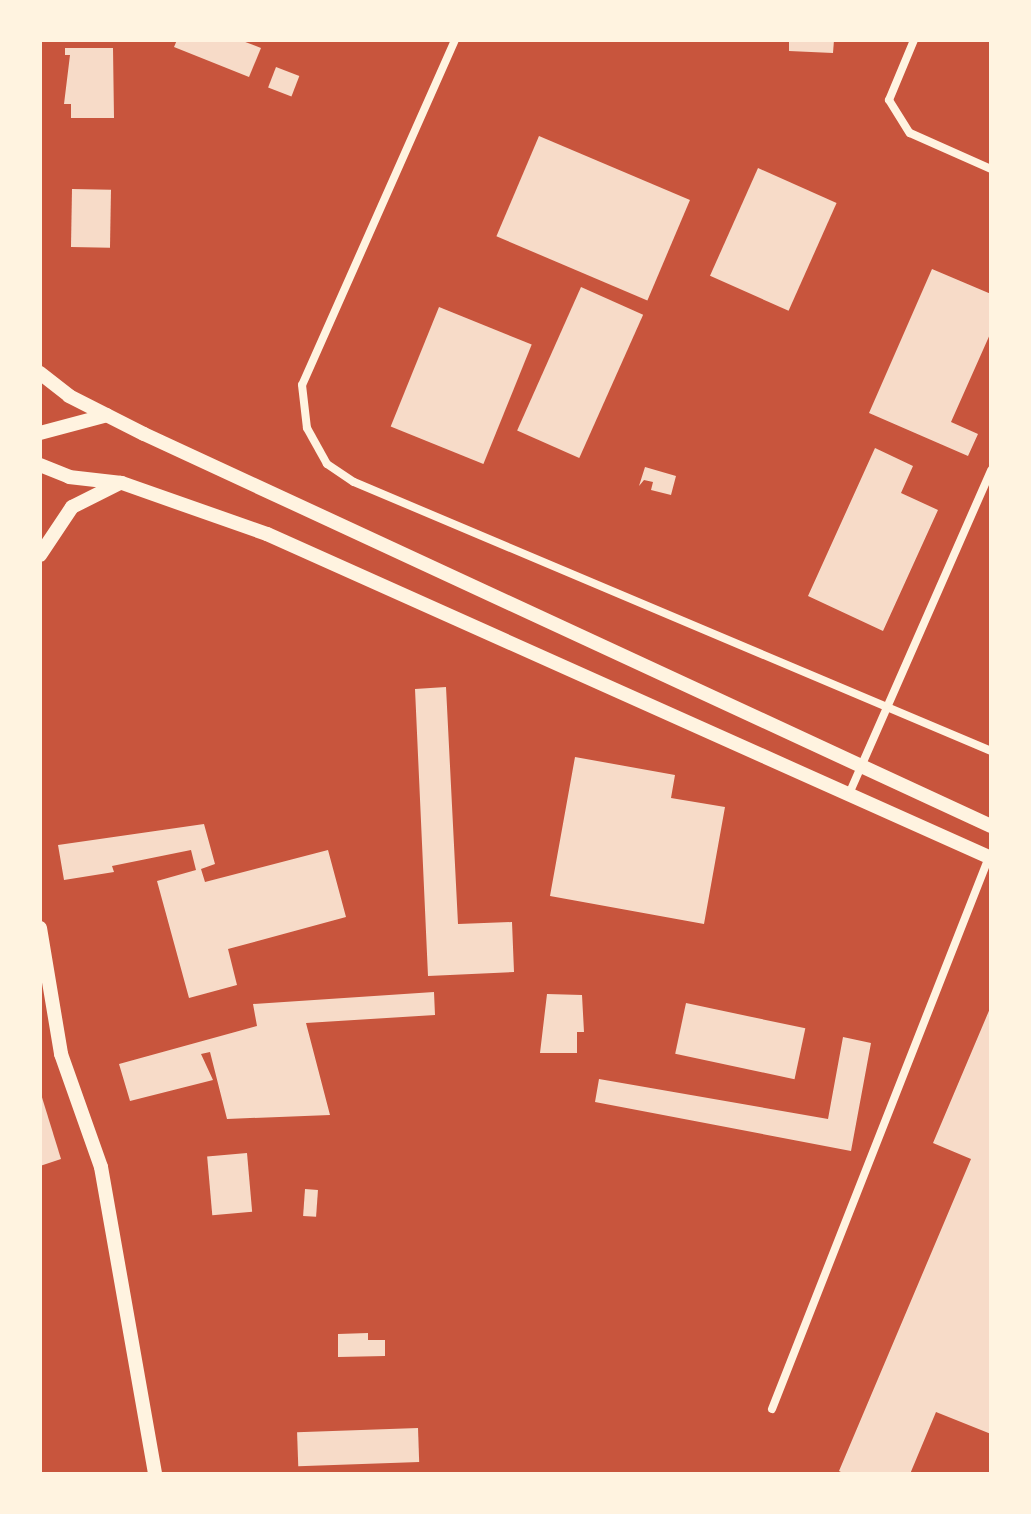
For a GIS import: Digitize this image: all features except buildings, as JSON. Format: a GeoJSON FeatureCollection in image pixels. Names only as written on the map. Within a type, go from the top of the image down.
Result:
{"type":"FeatureCollection","features":[{"type":"Feature","properties":{"kind":"street"},"geometry":{"type":"LineString","coordinates":[[455,40],[302,385],[307,428],[327,464],[354,482],[886,704],[991,751]]}},
{"type":"Feature","properties":{"kind":"street"},"geometry":{"type":"LineString","coordinates":[[914,40],[889,100],[910,133],[991,169]]}},
{"type":"Feature","properties":{"kind":"street"},"geometry":{"type":"LineString","coordinates":[[40,373],[69,396],[107,415],[991,826]]}},
{"type":"Feature","properties":{"kind":"street"},"geometry":{"type":"LineString","coordinates":[[40,433],[107,415]]}},
{"type":"Feature","properties":{"kind":"street"},"geometry":{"type":"LineString","coordinates":[[40,465],[69,477],[122,483],[267,534],[990,858],[772,1409]]}},
{"type":"Feature","properties":{"kind":"street"},"geometry":{"type":"LineString","coordinates":[[849,794],[991,470]]}},
{"type":"Feature","properties":{"kind":"street"},"geometry":{"type":"LineString","coordinates":[[40,555],[72,507],[122,483]]}},
{"type":"Feature","properties":{"kind":"street"},"geometry":{"type":"LineString","coordinates":[[40,928],[61,1054],[101,1167],[155,1474]]}}]}
